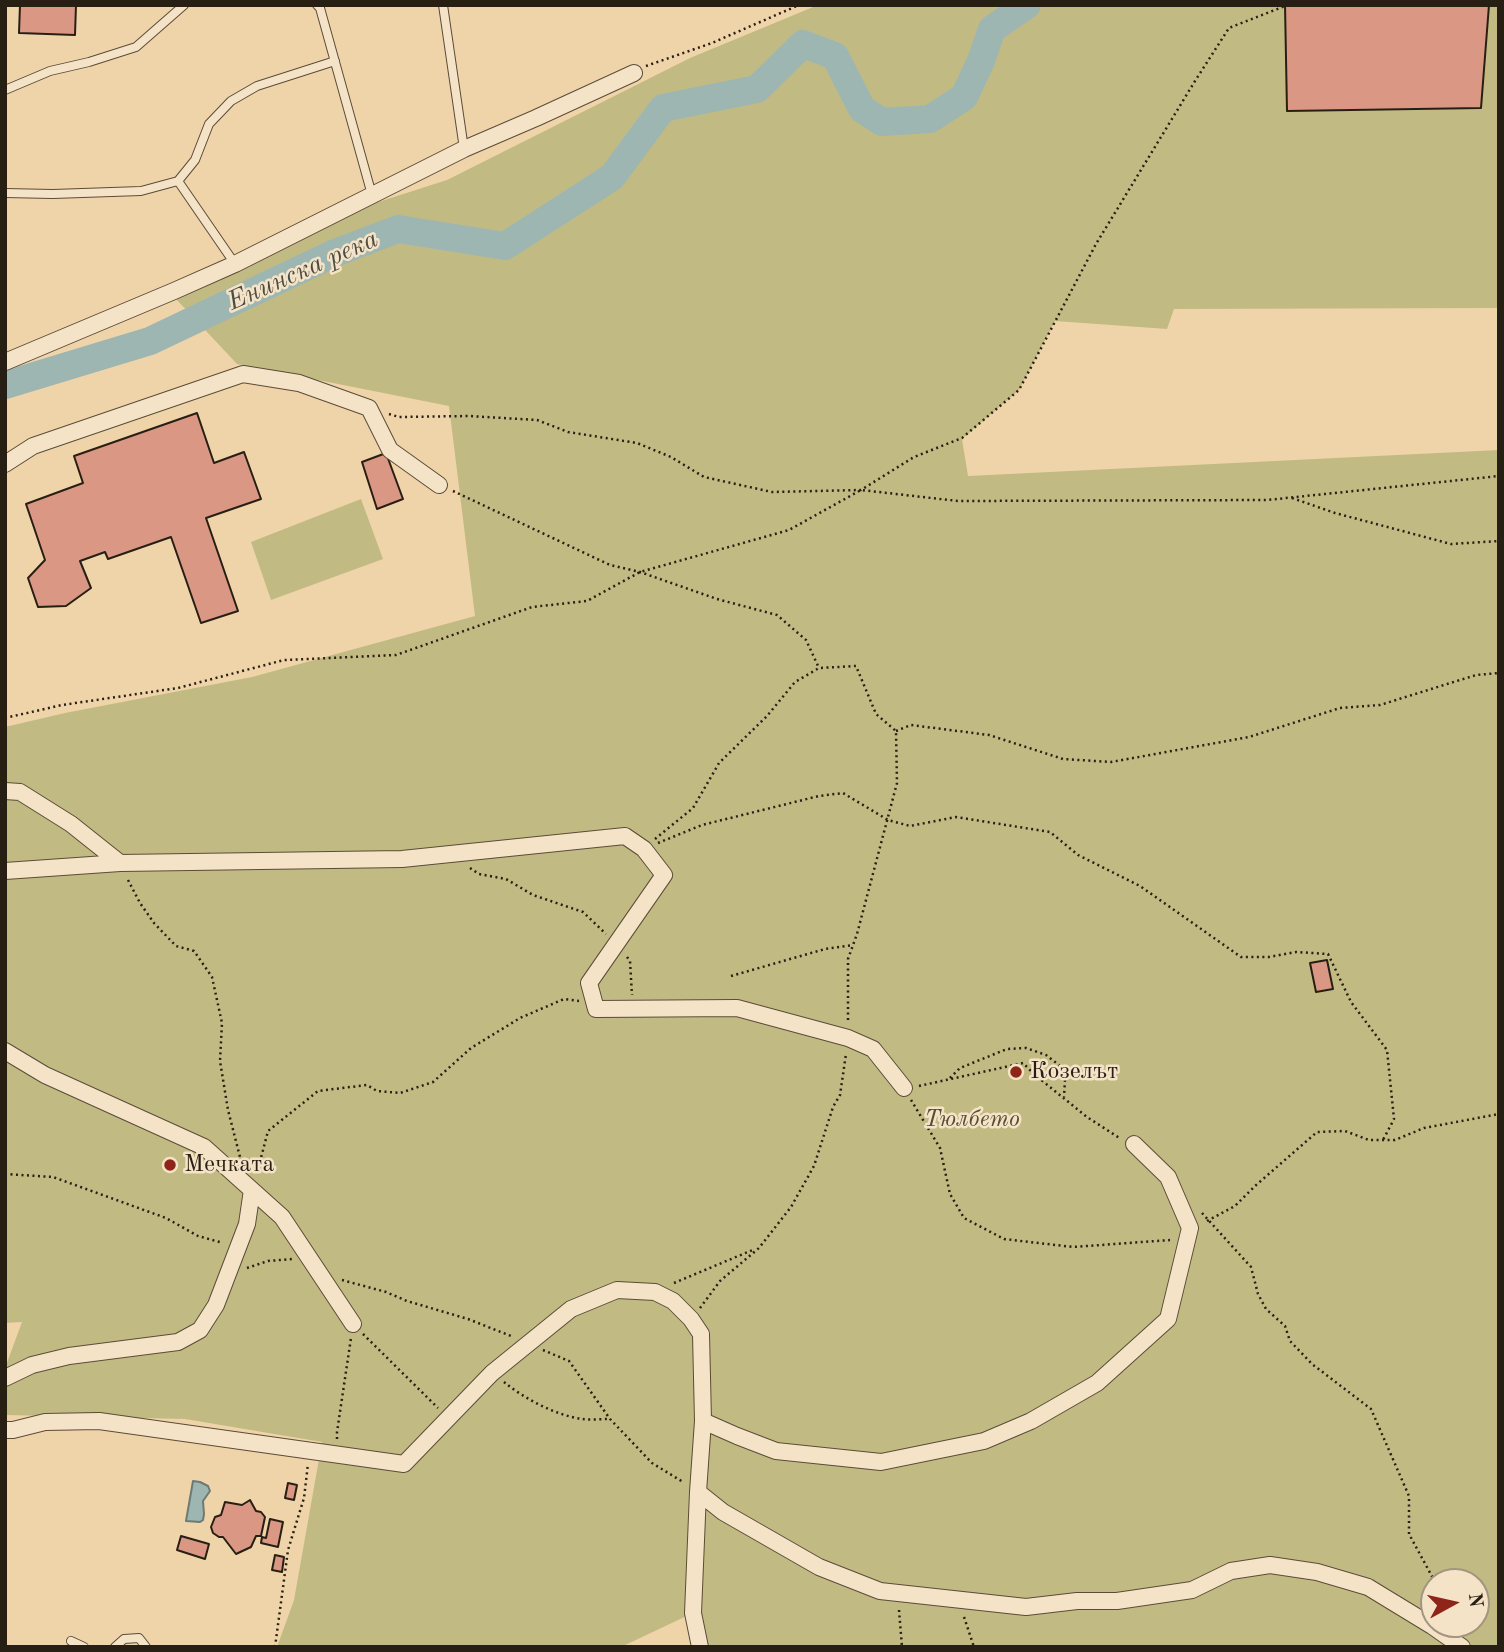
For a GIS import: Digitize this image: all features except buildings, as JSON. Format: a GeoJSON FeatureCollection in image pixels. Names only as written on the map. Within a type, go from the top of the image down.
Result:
{"type":"FeatureCollection","features":[{"type":"Feature","properties":{"kind":"street"},"geometry":{"type":"LineString","coordinates":[[5,362],[235,264],[464,149],[634,73]]}},
{"type":"Feature","properties":{"kind":"street"},"geometry":{"type":"LineString","coordinates":[[5,464],[33,446],[243,374],[299,383],[369,408],[390,450],[439,485]]}},
{"type":"Feature","properties":{"kind":"street"},"geometry":{"type":"LineString","coordinates":[[5,792],[20,792],[71,824],[120,863]]}},
{"type":"Feature","properties":{"kind":"street"},"geometry":{"type":"LineString","coordinates":[[5,872],[120,863],[402,859],[625,836],[644,849],[664,875],[589,982],[596,1009],[737,1008],[848,1038],[873,1049],[904,1088]]}},
{"type":"Feature","properties":{"kind":"street"},"geometry":{"type":"LineString","coordinates":[[5,1051],[45,1075],[204,1147],[282,1217],[353,1324]]}},
{"type":"Feature","properties":{"kind":"street"},"geometry":{"type":"LineString","coordinates":[[704,1421],[776,1451],[881,1462],[984,1441],[1031,1421],[1097,1383],[1168,1319],[1189,1233],[1168,1177],[1134,1144]]}},
{"type":"Feature","properties":{"kind":"street"},"geometry":{"type":"LineString","coordinates":[[5,1378],[32,1365],[69,1356],[178,1342],[200,1330],[216,1304],[247,1224],[249,1187]]}},
{"type":"Feature","properties":{"kind":"street"},"geometry":{"type":"LineString","coordinates":[[5,1430],[45,1422],[99,1421],[404,1464],[492,1373],[571,1309],[617,1290],[655,1292],[673,1301],[701,1334],[704,1421],[693,1613],[700,1647]]}},
{"type":"Feature","properties":{"kind":"street"},"geometry":{"type":"LineString","coordinates":[[698,1492],[723,1512],[819,1567],[880,1591],[1026,1607],[1077,1601],[1117,1601],[1192,1590],[1231,1571],[1270,1565],[1317,1572],[1368,1587],[1462,1647]]}},
{"type":"Feature","properties":{"kind":"lane"},"geometry":{"type":"LineString","coordinates":[[5,90],[50,71],[135,47],[184,5]]}},
{"type":"Feature","properties":{"kind":"lane"},"geometry":{"type":"LineString","coordinates":[[317,5],[372,195]]}},
{"type":"Feature","properties":{"kind":"lane"},"geometry":{"type":"LineString","coordinates":[[443,5],[464,149]]}},
{"type":"Feature","properties":{"kind":"lane"},"geometry":{"type":"LineString","coordinates":[[5,194],[141,191],[178,181],[195,160],[209,124],[231,101],[257,86],[335,61]]}},
{"type":"Feature","properties":{"kind":"lane"},"geometry":{"type":"LineString","coordinates":[[178,181],[235,264]]}},
{"type":"Feature","properties":{"kind":"lane"},"geometry":{"type":"LineString","coordinates":[[115,1647],[124,1639],[139,1638],[146,1647]]}},
{"type":"Feature","properties":{"kind":"lane"},"geometry":{"type":"LineString","coordinates":[[71,1641],[84,1647]]}},
{"type":"Feature","properties":{"kind":"path"},"geometry":{"type":"LineString","coordinates":[[634,73],[799,5]]}},
{"type":"Feature","properties":{"kind":"path"},"geometry":{"type":"LineString","coordinates":[[5,718],[62,705],[178,688],[284,660],[396,655],[532,607],[587,601],[640,572],[789,530],[862,490],[914,457],[962,438],[1019,390],[1096,244],[1229,28],[1285,6]]}},
{"type":"Feature","properties":{"kind":"path"},"geometry":{"type":"LineString","coordinates":[[369,408],[399,417],[468,416],[537,420],[568,432],[637,443],[671,457],[704,477],[772,492],[862,490],[958,501],[1254,500],[1499,476]]}},
{"type":"Feature","properties":{"kind":"path"},"geometry":{"type":"LineString","coordinates":[[439,485],[610,565],[776,615],[806,640],[819,668]]}},
{"type":"Feature","properties":{"kind":"path"},"geometry":{"type":"LineString","coordinates":[[1289,497],[1335,513],[1451,544],[1499,541]]}},
{"type":"Feature","properties":{"kind":"path"},"geometry":{"type":"LineString","coordinates":[[644,849],[693,808],[719,763],[767,716],[795,682],[819,668],[856,666],[876,714],[896,731],[897,783],[848,959],[848,1038],[841,1096],[833,1107],[814,1166],[791,1207],[759,1248],[720,1280],[691,1319]]}},
{"type":"Feature","properties":{"kind":"path"},"geometry":{"type":"LineString","coordinates":[[896,731],[911,725],[989,735],[1063,759],[1111,762],[1249,737],[1340,708],[1380,705],[1476,675],[1499,673]]}},
{"type":"Feature","properties":{"kind":"path"},"geometry":{"type":"LineString","coordinates":[[644,849],[702,825],[819,796],[843,793],[888,820],[909,826],[956,817],[1049,832],[1078,855],[1140,886],[1241,957],[1269,957],[1296,952],[1328,954],[1351,1002],[1387,1050],[1394,1119],[1383,1140]]}},
{"type":"Feature","properties":{"kind":"path"},"geometry":{"type":"LineString","coordinates":[[449,854],[479,874],[506,879],[533,895],[583,912],[617,943],[630,961],[632,1009]]}},
{"type":"Feature","properties":{"kind":"path"},"geometry":{"type":"LineString","coordinates":[[120,863],[140,903],[154,923],[176,946],[194,951],[212,977],[222,1023],[220,1061],[229,1110],[249,1187]]}},
{"type":"Feature","properties":{"kind":"path"},"geometry":{"type":"LineString","coordinates":[[731,976],[825,949],[853,945]]}},
{"type":"Feature","properties":{"kind":"path"},"geometry":{"type":"LineString","coordinates":[[249,1187],[268,1131],[318,1091],[367,1085],[377,1091],[400,1093],[433,1082],[471,1048],[520,1017],[564,999],[594,1003]]}},
{"type":"Feature","properties":{"kind":"path"},"geometry":{"type":"LineString","coordinates":[[947,1080],[960,1068],[1007,1049],[1026,1048],[1046,1055],[1059,1065],[1065,1080],[1064,1097]]}},
{"type":"Feature","properties":{"kind":"path"},"geometry":{"type":"LineString","coordinates":[[1134,1144],[1121,1139],[1087,1117],[1023,1063],[904,1088],[940,1148],[950,1194],[964,1218],[1004,1239],[1073,1247],[1189,1233],[1235,1206],[1255,1185],[1317,1132],[1345,1131],[1369,1140],[1395,1140],[1424,1128],[1499,1114]]}},
{"type":"Feature","properties":{"kind":"path"},"geometry":{"type":"LineString","coordinates":[[5,1174],[53,1177],[166,1218],[198,1236],[238,1248]]}},
{"type":"Feature","properties":{"kind":"path"},"geometry":{"type":"LineString","coordinates":[[1201,1212],[1251,1267],[1258,1294],[1266,1309],[1285,1326],[1290,1341],[1312,1364],[1371,1409],[1409,1496],[1409,1534],[1427,1568]]}},
{"type":"Feature","properties":{"kind":"path"},"geometry":{"type":"LineString","coordinates":[[655,1292],[759,1248]]}},
{"type":"Feature","properties":{"kind":"path"},"geometry":{"type":"LineString","coordinates":[[223,1285],[241,1270],[268,1261],[298,1259],[333,1278],[468,1319],[529,1343],[569,1361],[610,1419],[652,1462],[698,1492]]}},
{"type":"Feature","properties":{"kind":"path"},"geometry":{"type":"LineString","coordinates":[[353,1324],[449,1418]]}},
{"type":"Feature","properties":{"kind":"path"},"geometry":{"type":"LineString","coordinates":[[338,1448],[337,1432],[353,1324]]}},
{"type":"Feature","properties":{"kind":"path"},"geometry":{"type":"LineString","coordinates":[[492,1373],[523,1397],[551,1410],[582,1419],[610,1419]]}},
{"type":"Feature","properties":{"kind":"path"},"geometry":{"type":"LineString","coordinates":[[275,1647],[288,1550],[304,1498],[310,1451]]}},
{"type":"Feature","properties":{"kind":"path"},"geometry":{"type":"LineString","coordinates":[[898,1593],[902,1647]]}},
{"type":"Feature","properties":{"kind":"path"},"geometry":{"type":"LineString","coordinates":[[948,1598],[963,1612],[974,1647]]}},
{"type":"Feature","properties":{"kind":"green space","name":"Тюлбето"},"geometry":{"type":"Polygon","coordinates":[[[818,5],[1285,5],[1287,111],[1481,108],[1489,5],[1499,5],[1499,308],[1174,309],[1167,329],[1055,321],[1019,390],[962,439],[968,476],[1499,450],[1499,1647],[700,1647],[693,1613],[621,1647],[277,1647],[294,1600],[322,1442],[185,1419],[5,1415],[5,1368],[22,1322],[5,1323],[5,727],[252,677],[475,616],[449,406],[237,364],[176,299],[375,203],[447,180],[690,58],[818,5]]]}},
{"type":"Feature","properties":{"kind":"green space"},"geometry":{"type":"Polygon","coordinates":[[[361,499],[383,559],[271,600],[251,542],[361,499]]]}},
{"type":"Feature","properties":{"kind":"water"},"geometry":{"type":"Polygon","coordinates":[[[193,1481],[208,1486],[210,1491],[203,1501],[204,1514],[200,1522],[186,1521],[193,1481]]]}},
{"type":"Feature","properties":{"kind":"waterway","name":"Енинска река"},"geometry":{"type":"LineString","coordinates":[[5,385],[150,341],[335,253],[398,229],[505,246],[612,177],[663,108],[757,89],[803,44],[835,56],[862,109],[882,122],[930,119],[964,97],[992,29],[1027,5]]}},
{"type":"Feature","properties":{"kind":"place","name":"Козелът"},"geometry":{"type":"Point","coordinates":[1016,1072]}},
{"type":"Feature","properties":{"kind":"place","name":"Мечката"},"geometry":{"type":"Point","coordinates":[170,1165]}}]}
